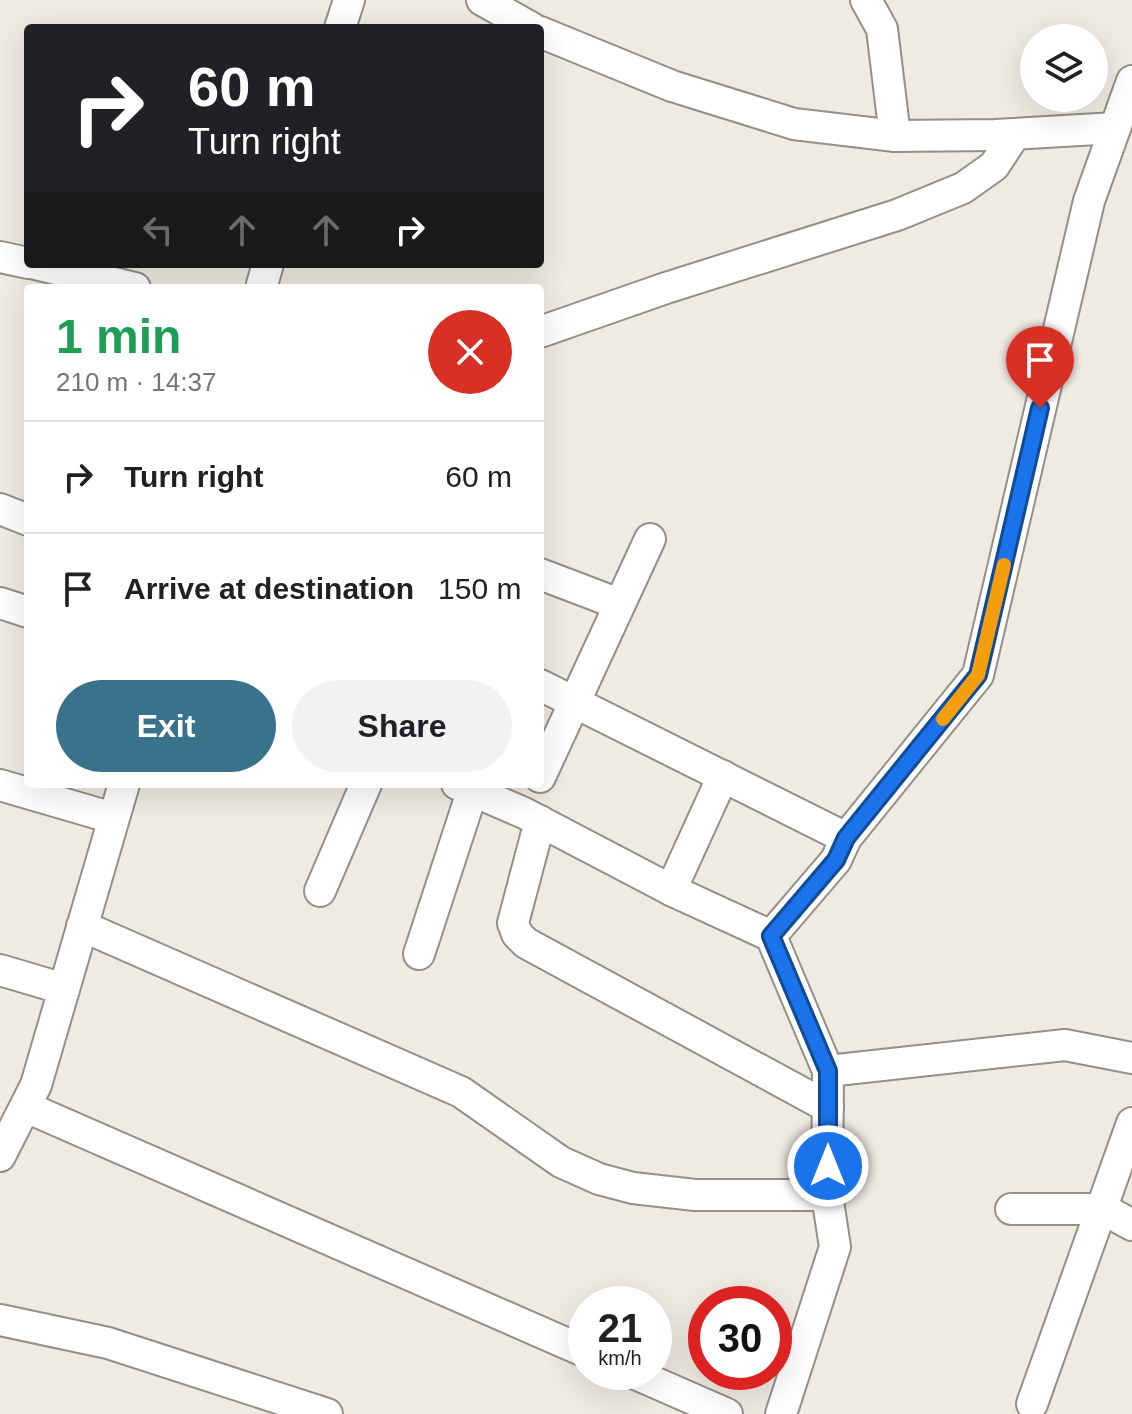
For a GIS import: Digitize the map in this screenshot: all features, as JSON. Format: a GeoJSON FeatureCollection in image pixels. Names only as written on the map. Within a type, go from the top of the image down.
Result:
{"type":"FeatureCollection","features":[{"type":"Feature","properties":{"kind":"street"},"geometry":{"type":"LineString","coordinates":[[341,24],[349,0]]}},
{"type":"Feature","properties":{"kind":"street"},"geometry":{"type":"LineString","coordinates":[[482,0],[525,24]]}},
{"type":"Feature","properties":{"kind":"street"},"geometry":{"type":"LineString","coordinates":[[866,0],[882,29],[895,136]]}},
{"type":"Feature","properties":{"kind":"street"},"geometry":{"type":"LineString","coordinates":[[544,34],[672,86],[794,124],[895,136],[1115,128]]}},
{"type":"Feature","properties":{"kind":"street"},"geometry":{"type":"LineString","coordinates":[[771,936],[836,860],[846,838],[978,675],[1089,201],[1132,81]]}},
{"type":"Feature","properties":{"kind":"street"},"geometry":{"type":"LineString","coordinates":[[544,331],[666,288],[897,215],[963,188],[994,166],[1015,134]]}},
{"type":"Feature","properties":{"kind":"street"},"geometry":{"type":"LineString","coordinates":[[0,257],[24,262]]}},
{"type":"Feature","properties":{"kind":"street"},"geometry":{"type":"LineString","coordinates":[[52,268],[118,284]]}},
{"type":"Feature","properties":{"kind":"street"},"geometry":{"type":"LineString","coordinates":[[0,509],[24,518]]}},
{"type":"Feature","properties":{"kind":"street"},"geometry":{"type":"LineString","coordinates":[[544,768],[650,539]]}},
{"type":"Feature","properties":{"kind":"street"},"geometry":{"type":"LineString","coordinates":[[544,576],[619,604]]}},
{"type":"Feature","properties":{"kind":"street"},"geometry":{"type":"LineString","coordinates":[[0,603],[24,611]]}},
{"type":"Feature","properties":{"kind":"street"},"geometry":{"type":"LineString","coordinates":[[544,687],[846,838]]}},
{"type":"Feature","properties":{"kind":"street"},"geometry":{"type":"LineString","coordinates":[[671,890],[723,776]]}},
{"type":"Feature","properties":{"kind":"street"},"geometry":{"type":"LineString","coordinates":[[0,785],[113,818]]}},
{"type":"Feature","properties":{"kind":"street"},"geometry":{"type":"LineString","coordinates":[[0,1156],[26,1107],[123,788]]}},
{"type":"Feature","properties":{"kind":"street"},"geometry":{"type":"LineString","coordinates":[[320,891],[364,788]]}},
{"type":"Feature","properties":{"kind":"street"},"geometry":{"type":"LineString","coordinates":[[419,954],[464,788],[532,817],[671,890],[771,936],[828,1071],[827,1195],[835,1247],[781,1414]]}},
{"type":"Feature","properties":{"kind":"street"},"geometry":{"type":"LineString","coordinates":[[536,788],[513,923],[517,934],[526,943],[828,1107]]}},
{"type":"Feature","properties":{"kind":"street"},"geometry":{"type":"LineString","coordinates":[[82,926],[461,1092],[561,1162],[599,1179],[633,1188],[695,1195],[827,1195]]}},
{"type":"Feature","properties":{"kind":"street"},"geometry":{"type":"LineString","coordinates":[[0,970],[64,989]]}},
{"type":"Feature","properties":{"kind":"street"},"geometry":{"type":"LineString","coordinates":[[828,1071],[1065,1045],[1132,1058]]}},
{"type":"Feature","properties":{"kind":"street"},"geometry":{"type":"LineString","coordinates":[[26,1107],[568,1344]]}},
{"type":"Feature","properties":{"kind":"street"},"geometry":{"type":"LineString","coordinates":[[1032,1404],[1132,1123]]}},
{"type":"Feature","properties":{"kind":"street"},"geometry":{"type":"LineString","coordinates":[[1011,1209],[1103,1209],[1132,1225]]}},
{"type":"Feature","properties":{"kind":"street"},"geometry":{"type":"LineString","coordinates":[[0,1320],[108,1343],[327,1414]]}},
{"type":"Feature","properties":{"kind":"street"},"geometry":{"type":"LineString","coordinates":[[672,1390],[727,1414]]}},
{"type":"Feature","properties":{"kind":"slow traffic"},"geometry":{"type":"LineString","coordinates":[[943,719],[978,675],[1004,565]]}},
{"type":"Feature","properties":{"kind":"route"},"geometry":{"type":"LineString","coordinates":[[828,1166],[828,1071],[771,936],[836,860],[846,838],[978,675],[1040,408]]}}]}
